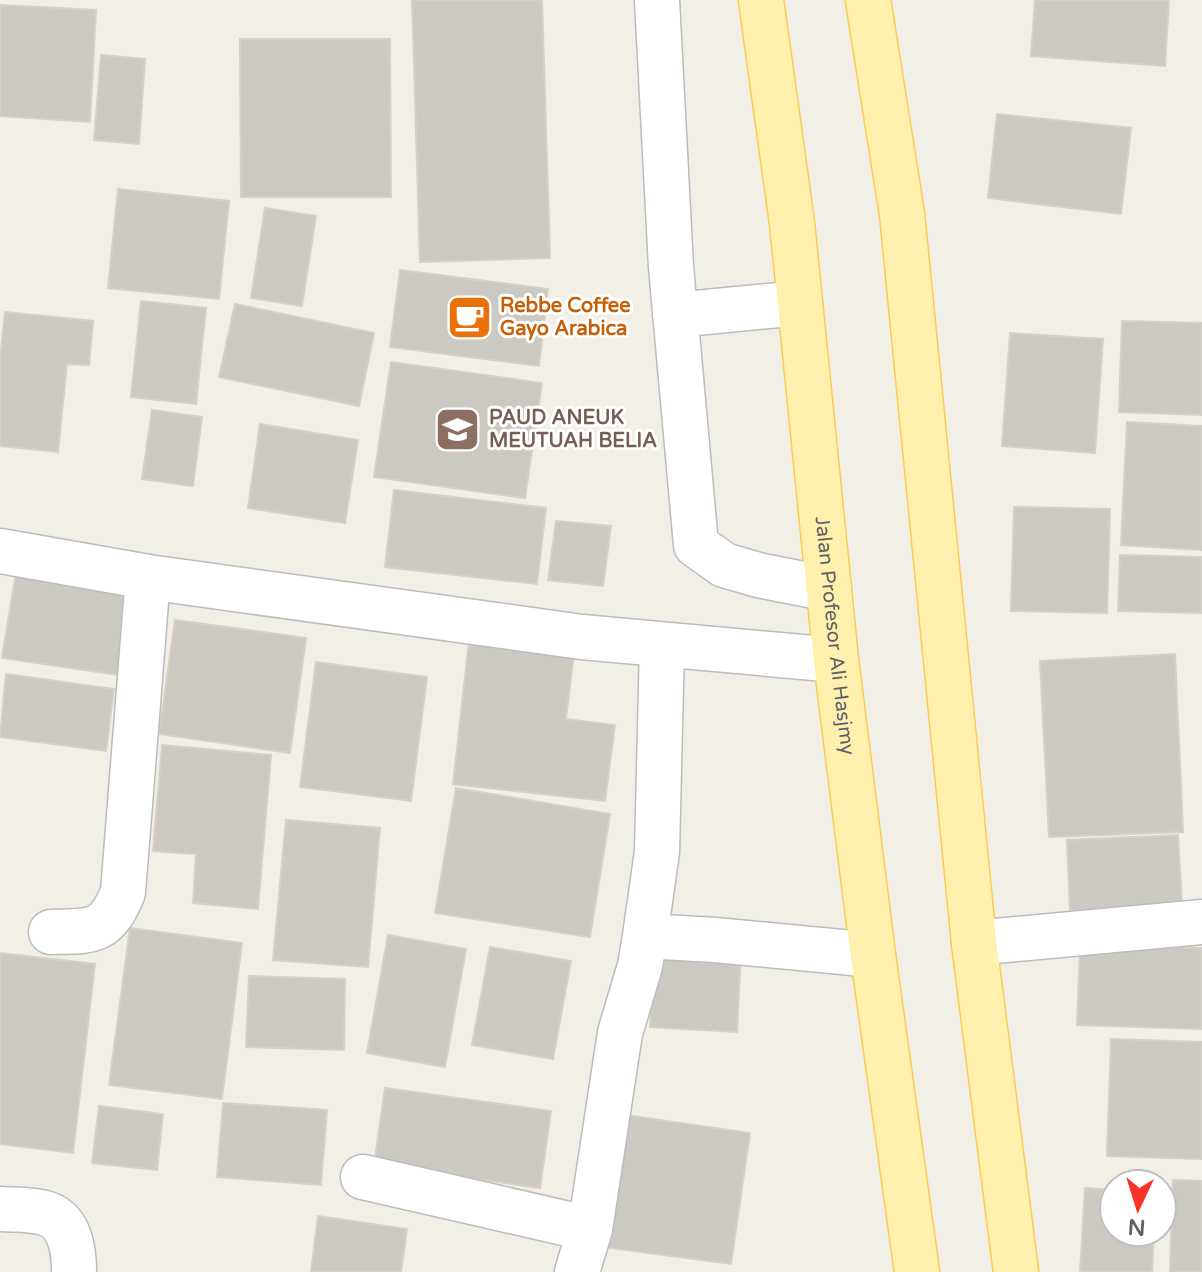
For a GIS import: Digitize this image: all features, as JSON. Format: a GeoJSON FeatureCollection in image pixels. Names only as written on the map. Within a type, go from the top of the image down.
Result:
{"type":"FeatureCollection","features":[{"type":"Feature","properties":{"kind":"main road","name":"Jalan Profesor Ali Hasjmy"},"geometry":{"type":"LineString","coordinates":[[761,0],[792,223],[836,660],[917,1272]]}},
{"type":"Feature","properties":{"kind":"main road"},"geometry":{"type":"LineString","coordinates":[[868,0],[902,214],[974,943],[1016,1272]]}},
{"type":"Feature","properties":{"kind":"street"},"geometry":{"type":"LineString","coordinates":[[657,0],[675,315],[696,545],[724,565],[829,589]]}},
{"type":"Feature","properties":{"kind":"street"},"geometry":{"type":"LineString","coordinates":[[675,315],[800,303]]}},
{"type":"Feature","properties":{"kind":"street"},"geometry":{"type":"LineString","coordinates":[[0,551],[148,577],[582,637],[836,660]]}},
{"type":"Feature","properties":{"kind":"street"},"geometry":{"type":"LineString","coordinates":[[51,932],[84,932],[103,925],[114,913],[123,892],[148,577]]}},
{"type":"Feature","properties":{"kind":"street"},"geometry":{"type":"LineString","coordinates":[[577,1272],[590,1229],[620,1033],[640,966],[657,852],[662,645]]}},
{"type":"Feature","properties":{"kind":"street"},"geometry":{"type":"LineString","coordinates":[[974,943],[1202,922]]}},
{"type":"Feature","properties":{"kind":"street"},"geometry":{"type":"LineString","coordinates":[[645,936],[873,955]]}},
{"type":"Feature","properties":{"kind":"street"},"geometry":{"type":"LineString","coordinates":[[363,1177],[590,1229]]}},
{"type":"Feature","properties":{"kind":"street"},"geometry":{"type":"LineString","coordinates":[[0,1209],[45,1213],[57,1219],[69,1235],[74,1249],[74,1272]]}},
{"type":"Feature","properties":{"kind":"building"},"geometry":{"type":"Polygon","coordinates":[[[412,0],[542,0],[550,258],[420,262],[412,0]]]}},
{"type":"Feature","properties":{"kind":"building"},"geometry":{"type":"Polygon","coordinates":[[[1035,0],[1169,0],[1165,66],[1031,56],[1035,0]]]}},
{"type":"Feature","properties":{"kind":"building"},"geometry":{"type":"Polygon","coordinates":[[[0,5],[96,10],[90,122],[0,116],[0,5]]]}},
{"type":"Feature","properties":{"kind":"building"},"geometry":{"type":"Polygon","coordinates":[[[240,39],[390,39],[391,197],[241,197],[240,39]]]}},
{"type":"Feature","properties":{"kind":"building"},"geometry":{"type":"Polygon","coordinates":[[[101,55],[145,59],[139,144],[94,140],[101,55]]]}},
{"type":"Feature","properties":{"kind":"building"},"geometry":{"type":"Polygon","coordinates":[[[997,114],[1131,128],[1121,214],[988,198],[997,114]]]}},
{"type":"Feature","properties":{"kind":"building"},"geometry":{"type":"Polygon","coordinates":[[[118,189],[229,201],[219,299],[108,288],[118,189]]]}},
{"type":"Feature","properties":{"kind":"building"},"geometry":{"type":"Polygon","coordinates":[[[265,208],[316,216],[302,306],[251,298],[265,208]]]}},
{"type":"Feature","properties":{"kind":"building","name":"Rebbe Coffee Gayo Arabica"},"geometry":{"type":"Polygon","coordinates":[[[400,270],[548,289],[539,366],[390,347],[400,270]]]}},
{"type":"Feature","properties":{"kind":"building"},"geometry":{"type":"Polygon","coordinates":[[[141,301],[206,308],[196,404],[131,397],[141,301]]]}},
{"type":"Feature","properties":{"kind":"building"},"geometry":{"type":"Polygon","coordinates":[[[235,304],[374,333],[359,406],[219,377],[235,304]]]}},
{"type":"Feature","properties":{"kind":"building"},"geometry":{"type":"Polygon","coordinates":[[[5,312],[93,321],[89,365],[67,364],[58,452],[0,446],[0,359],[5,312]]]}},
{"type":"Feature","properties":{"kind":"building"},"geometry":{"type":"Polygon","coordinates":[[[1122,321],[1202,323],[1202,415],[1119,412],[1122,321]]]}},
{"type":"Feature","properties":{"kind":"building"},"geometry":{"type":"Polygon","coordinates":[[[1010,333],[1103,339],[1095,453],[1002,446],[1010,333]]]}},
{"type":"Feature","properties":{"kind":"building","name":"PAUD ANEUK MEUTUAH BELIA"},"geometry":{"type":"Polygon","coordinates":[[[391,362],[542,383],[525,498],[374,477],[391,362]]]}},
{"type":"Feature","properties":{"kind":"building"},"geometry":{"type":"Polygon","coordinates":[[[152,410],[202,417],[193,486],[142,479],[152,410]]]}},
{"type":"Feature","properties":{"kind":"building"},"geometry":{"type":"Polygon","coordinates":[[[1127,422],[1202,426],[1202,550],[1121,545],[1127,422]]]}},
{"type":"Feature","properties":{"kind":"building"},"geometry":{"type":"Polygon","coordinates":[[[260,424],[358,440],[345,523],[248,508],[260,424]]]}},
{"type":"Feature","properties":{"kind":"building"},"geometry":{"type":"Polygon","coordinates":[[[394,490],[546,508],[537,584],[385,567],[394,490]]]}},
{"type":"Feature","properties":{"kind":"building"},"geometry":{"type":"Polygon","coordinates":[[[1014,507],[1110,509],[1107,613],[1011,611],[1014,507]]]}},
{"type":"Feature","properties":{"kind":"building"},"geometry":{"type":"Polygon","coordinates":[[[556,521],[611,526],[603,586],[548,580],[556,521]]]}},
{"type":"Feature","properties":{"kind":"building"},"geometry":{"type":"Polygon","coordinates":[[[1120,555],[1202,557],[1202,613],[1118,611],[1120,555]]]}},
{"type":"Feature","properties":{"kind":"building"},"geometry":{"type":"Polygon","coordinates":[[[17,566],[134,584],[119,675],[2,658],[17,566]]]}},
{"type":"Feature","properties":{"kind":"building"},"geometry":{"type":"Polygon","coordinates":[[[175,620],[306,638],[290,753],[159,734],[175,620]]]}},
{"type":"Feature","properties":{"kind":"building"},"geometry":{"type":"Polygon","coordinates":[[[469,641],[574,653],[566,719],[615,725],[605,801],[453,784],[469,641]]]}},
{"type":"Feature","properties":{"kind":"building"},"geometry":{"type":"Polygon","coordinates":[[[1175,654],[1183,832],[1049,837],[1040,661],[1175,654]]]}},
{"type":"Feature","properties":{"kind":"building"},"geometry":{"type":"Polygon","coordinates":[[[316,662],[427,677],[411,801],[300,787],[316,662]]]}},
{"type":"Feature","properties":{"kind":"building"},"geometry":{"type":"Polygon","coordinates":[[[6,674],[114,689],[106,751],[0,737],[6,674]]]}},
{"type":"Feature","properties":{"kind":"building"},"geometry":{"type":"Polygon","coordinates":[[[162,745],[271,755],[258,909],[193,903],[196,854],[153,851],[162,745]]]}},
{"type":"Feature","properties":{"kind":"building"},"geometry":{"type":"Polygon","coordinates":[[[456,788],[610,814],[590,937],[435,913],[456,788]]]}},
{"type":"Feature","properties":{"kind":"building"},"geometry":{"type":"Polygon","coordinates":[[[286,820],[380,828],[368,967],[273,960],[286,820]]]}},
{"type":"Feature","properties":{"kind":"building"},"geometry":{"type":"Polygon","coordinates":[[[1178,835],[1182,906],[1070,911],[1067,840],[1178,835]]]}},
{"type":"Feature","properties":{"kind":"building"},"geometry":{"type":"Polygon","coordinates":[[[130,928],[242,943],[222,1099],[109,1085],[130,928]]]}},
{"type":"Feature","properties":{"kind":"building"},"geometry":{"type":"Polygon","coordinates":[[[388,935],[466,949],[445,1067],[367,1053],[388,935]]]}},
{"type":"Feature","properties":{"kind":"building"},"geometry":{"type":"Polygon","coordinates":[[[1080,944],[1202,948],[1202,1029],[1077,1025],[1080,944]]]}},
{"type":"Feature","properties":{"kind":"building"},"geometry":{"type":"Polygon","coordinates":[[[655,946],[741,951],[737,1032],[650,1027],[655,946]]]}},
{"type":"Feature","properties":{"kind":"building"},"geometry":{"type":"Polygon","coordinates":[[[490,947],[571,961],[553,1059],[472,1045],[490,947]]]}},
{"type":"Feature","properties":{"kind":"building"},"geometry":{"type":"Polygon","coordinates":[[[0,953],[95,964],[73,1153],[0,1144],[0,953]]]}},
{"type":"Feature","properties":{"kind":"building"},"geometry":{"type":"Polygon","coordinates":[[[249,976],[345,979],[344,1050],[246,1047],[249,976]]]}},
{"type":"Feature","properties":{"kind":"building"},"geometry":{"type":"Polygon","coordinates":[[[1111,1039],[1202,1042],[1202,1159],[1107,1156],[1111,1039]]]}},
{"type":"Feature","properties":{"kind":"building"},"geometry":{"type":"Polygon","coordinates":[[[385,1088],[551,1111],[540,1188],[374,1165],[385,1088]]]}},
{"type":"Feature","properties":{"kind":"building"},"geometry":{"type":"Polygon","coordinates":[[[223,1103],[327,1110],[321,1185],[217,1177],[223,1103]]]}},
{"type":"Feature","properties":{"kind":"building"},"geometry":{"type":"Polygon","coordinates":[[[99,1106],[163,1114],[157,1170],[92,1163],[99,1106]]]}},
{"type":"Feature","properties":{"kind":"building"},"geometry":{"type":"Polygon","coordinates":[[[612,1113],[750,1133],[731,1264],[595,1246],[612,1113]]]}},
{"type":"Feature","properties":{"kind":"building"},"geometry":{"type":"Polygon","coordinates":[[[1178,1180],[1202,1181],[1202,1272],[1170,1272],[1171,1248],[1178,1248],[1178,1180]]]}},
{"type":"Feature","properties":{"kind":"building"},"geometry":{"type":"Polygon","coordinates":[[[1085,1188],[1098,1189],[1098,1248],[1153,1248],[1152,1272],[1080,1272],[1085,1188]]]}},
{"type":"Feature","properties":{"kind":"building"},"geometry":{"type":"Polygon","coordinates":[[[318,1216],[407,1229],[401,1272],[311,1272],[318,1216]]]}},
{"type":"Feature","properties":{"kind":"place","name":"Rebbe Coffee Gayo Arabica"},"geometry":{"type":"Point","coordinates":[469,318]}},
{"type":"Feature","properties":{"kind":"place","name":"PAUD ANEUK MEUTUAH BELIA"},"geometry":{"type":"Point","coordinates":[458,430]}}]}
